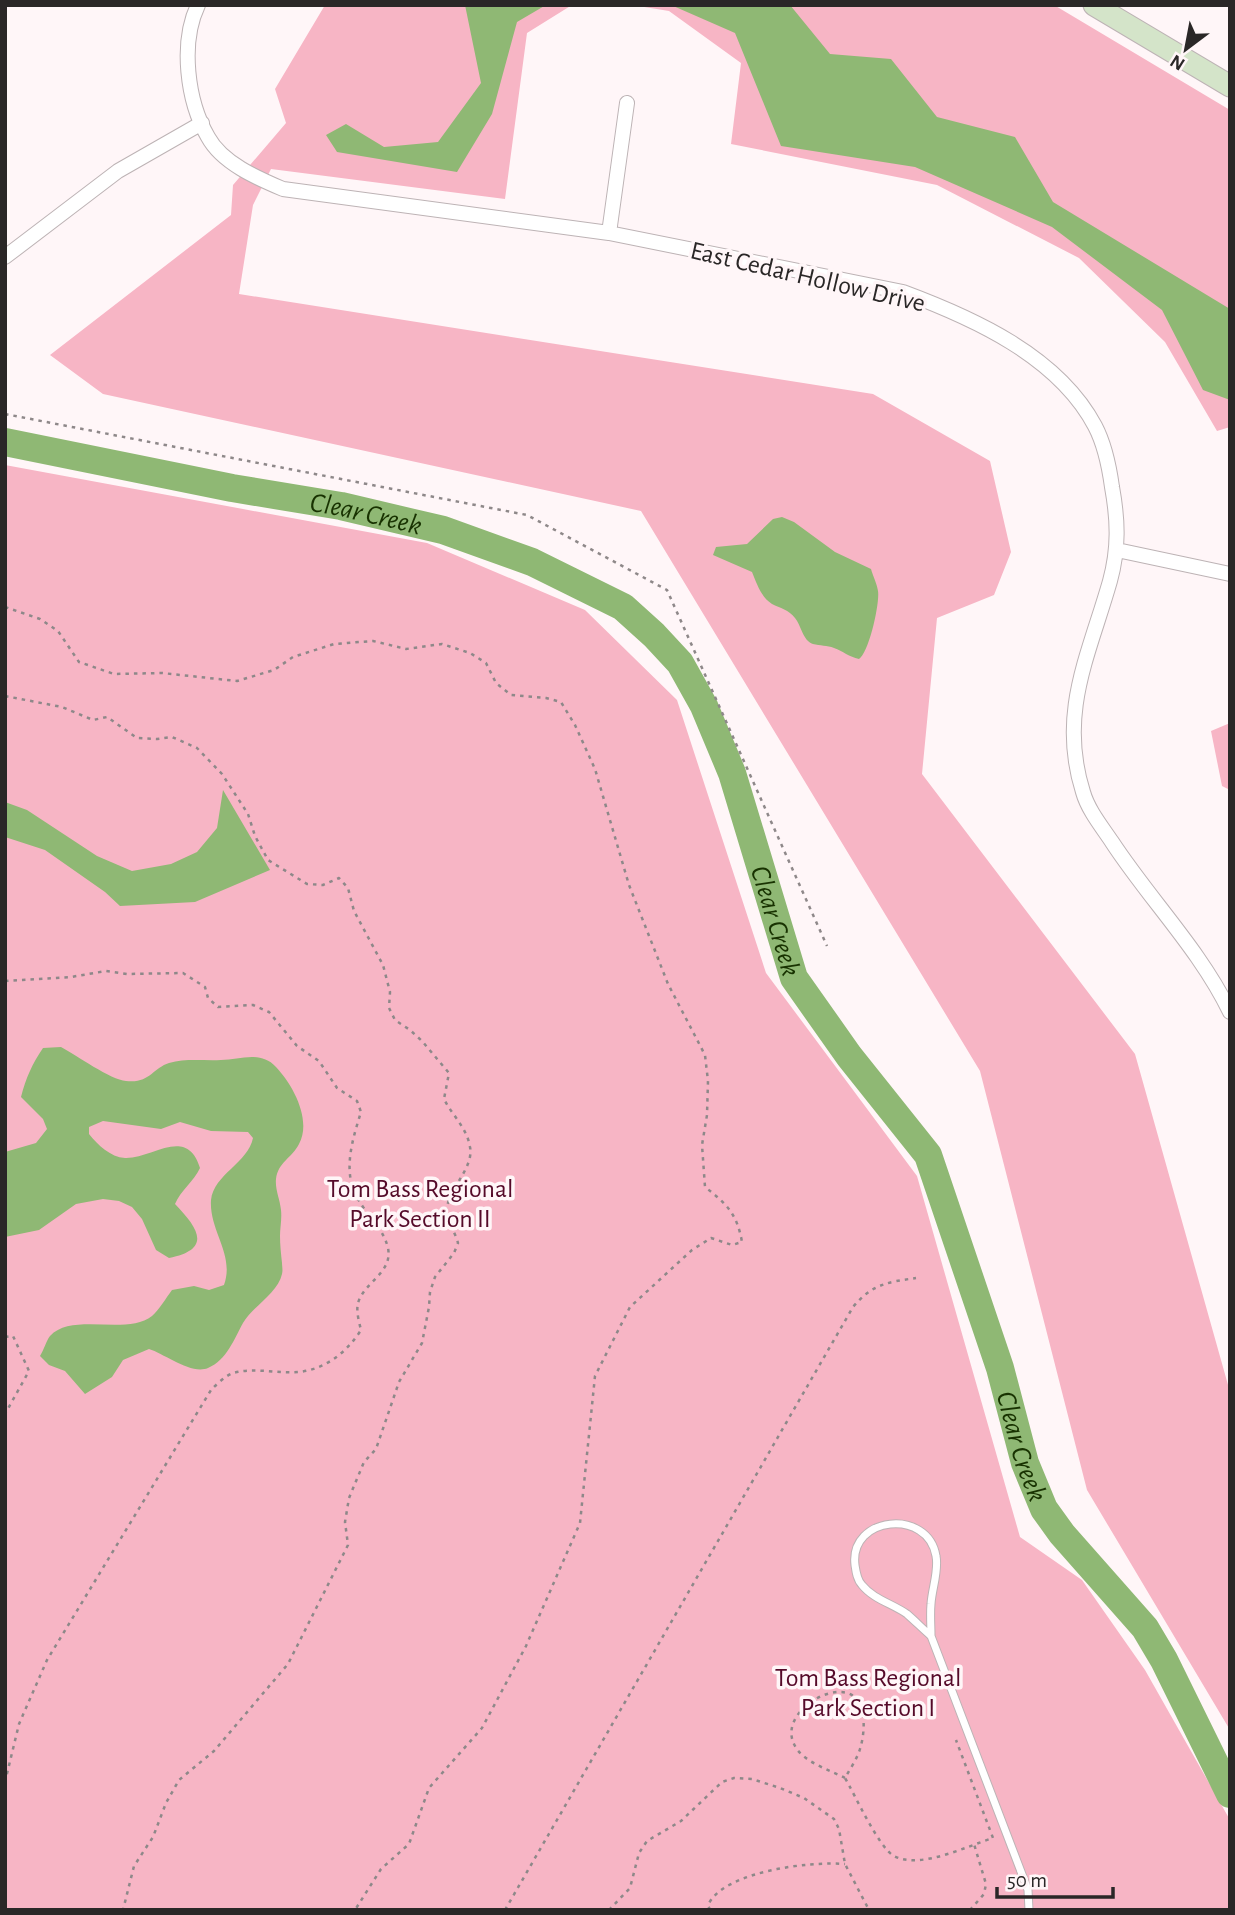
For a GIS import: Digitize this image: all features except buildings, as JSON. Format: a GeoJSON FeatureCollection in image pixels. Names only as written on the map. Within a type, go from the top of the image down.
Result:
{"type":"FeatureCollection","features":[{"type":"Feature","properties":{"kind":"main road"},"geometry":{"type":"LineString","coordinates":[[1094,5],[1230,86]]}},
{"type":"Feature","properties":{"kind":"street","name":"East Cedar Hollow Drive"},"geometry":{"type":"LineString","coordinates":[[198,5],[189,34],[187,57],[189,78],[202,123],[208,138],[249,175],[283,189],[609,233],[903,292],[983,326],[1020,348],[1051,373],[1074,397],[1094,425],[1107,454],[1118,519],[1117,550],[1077,689],[1072,729],[1083,793],[1123,859],[1200,961],[1230,1012]]}},
{"type":"Feature","properties":{"kind":"street"},"geometry":{"type":"LineString","coordinates":[[609,233],[627,103]]}},
{"type":"Feature","properties":{"kind":"street"},"geometry":{"type":"LineString","coordinates":[[5,257],[118,171],[202,123]]}},
{"type":"Feature","properties":{"kind":"street"},"geometry":{"type":"LineString","coordinates":[[1117,550],[1230,574]]}},
{"type":"Feature","properties":{"kind":"lane"},"geometry":{"type":"LineString","coordinates":[[931,1636],[906,1613],[871,1594],[861,1585],[854,1559],[858,1545],[876,1526],[890,1522],[917,1528],[928,1537],[936,1554],[930,1605],[931,1636],[1028,1890],[1029,1910]]}},
{"type":"Feature","properties":{"kind":"path"},"geometry":{"type":"LineString","coordinates":[[5,414],[527,514],[667,590],[827,946]]}},
{"type":"Feature","properties":{"kind":"path"},"geometry":{"type":"LineString","coordinates":[[5,607],[40,619],[58,631],[79,662],[114,674],[162,673],[237,681],[274,670],[293,657],[334,644],[373,641],[406,649],[442,644],[470,653],[486,663],[496,684],[511,695],[561,702],[595,769],[629,885],[668,984],[705,1055],[707,1115],[702,1145],[705,1187],[735,1215],[742,1242],[732,1245],[711,1238],[692,1250],[630,1307],[595,1376],[580,1523],[526,1646],[482,1728],[429,1788],[409,1844],[381,1869],[355,1910]]}},
{"type":"Feature","properties":{"kind":"path"},"geometry":{"type":"LineString","coordinates":[[5,696],[62,707],[93,720],[107,717],[137,738],[172,737],[197,748],[222,774],[248,814],[268,860],[307,884],[323,885],[339,878],[348,888],[354,911],[383,965],[390,992],[390,1009],[395,1020],[422,1041],[449,1073],[444,1099],[463,1128],[471,1149],[470,1160],[454,1188],[447,1208],[448,1220],[458,1243],[454,1253],[435,1278],[430,1292],[422,1343],[399,1382],[376,1449],[364,1462],[349,1498],[345,1522],[348,1545],[288,1664],[214,1751],[179,1780],[166,1803],[153,1837],[134,1866],[123,1910]]}},
{"type":"Feature","properties":{"kind":"path"},"geometry":{"type":"LineString","coordinates":[[5,981],[71,977],[106,971],[127,974],[183,973],[205,987],[208,998],[218,1007],[253,1004],[269,1012],[297,1046],[319,1061],[337,1088],[357,1101],[362,1112],[352,1144],[350,1168],[356,1196],[378,1224],[388,1249],[386,1267],[360,1296],[357,1307],[361,1330],[350,1347],[332,1361],[300,1372],[254,1370],[230,1374],[211,1390],[47,1660],[19,1724],[5,1782]]}},
{"type":"Feature","properties":{"kind":"path"},"geometry":{"type":"LineString","coordinates":[[505,1910],[853,1307],[876,1286],[916,1278]]}},
{"type":"Feature","properties":{"kind":"path"},"geometry":{"type":"LineString","coordinates":[[5,1337],[13,1336],[29,1371],[5,1414]]}},
{"type":"Feature","properties":{"kind":"path"},"geometry":{"type":"LineString","coordinates":[[845,1778],[859,1752],[864,1717],[860,1704],[852,1694],[840,1692],[827,1694],[807,1705],[796,1716],[791,1729],[795,1746],[807,1758],[845,1778],[883,1846],[893,1855],[907,1860],[923,1861],[993,1838],[956,1740]]}},
{"type":"Feature","properties":{"kind":"path"},"geometry":{"type":"LineString","coordinates":[[609,1910],[630,1888],[639,1853],[647,1841],[692,1812],[722,1782],[734,1778],[752,1779],[780,1787],[822,1809],[834,1819],[839,1829],[845,1864],[869,1910]]}},
{"type":"Feature","properties":{"kind":"path"},"geometry":{"type":"LineString","coordinates":[[970,1910],[984,1894],[986,1884],[974,1844]]}},
{"type":"Feature","properties":{"kind":"path"},"geometry":{"type":"LineString","coordinates":[[710,1910],[708,1905],[720,1889],[761,1874],[820,1862],[845,1864]]}},
{"type":"Feature","properties":{"kind":"green space"},"geometry":{"type":"Polygon","coordinates":[[[325,5],[572,5],[527,33],[505,199],[271,169],[253,205],[239,294],[873,394],[990,461],[1011,552],[994,595],[937,618],[922,774],[1135,1054],[1230,1392],[1230,1730],[1087,1490],[980,1071],[641,511],[103,394],[50,355],[231,215],[233,185],[286,123],[275,89],[325,5]]]}},
{"type":"Feature","properties":{"kind":"green space"},"geometry":{"type":"Polygon","coordinates":[[[632,5],[1054,5],[1230,110],[1230,427],[1217,431],[1165,342],[1079,258],[937,185],[731,144],[741,63],[669,11],[632,5]]]}},
{"type":"Feature","properties":{"kind":"green space","name":"Tom Bass Regional Park Section II"},"geometry":{"type":"Polygon","coordinates":[[[5,465],[427,543],[585,610],[677,700],[766,973],[917,1176],[1020,1537],[1082,1580],[1145,1670],[1230,1820],[1230,1910],[5,1910],[5,465]]]}},
{"type":"Feature","properties":{"kind":"green space"},"geometry":{"type":"Polygon","coordinates":[[[1230,723],[1230,790],[1222,786],[1211,731],[1230,723]]]}},
{"type":"Feature","properties":{"kind":"shaded area"},"geometry":{"type":"Polygon","coordinates":[[[465,5],[546,5],[517,22],[492,114],[457,172],[337,152],[326,135],[346,124],[384,147],[438,142],[481,83],[465,5]]]}},
{"type":"Feature","properties":{"kind":"shaded area"},"geometry":{"type":"Polygon","coordinates":[[[671,5],[790,5],[830,54],[891,59],[937,117],[1015,137],[1053,202],[1230,309],[1230,400],[1203,390],[1162,310],[1052,227],[915,167],[781,146],[735,33],[671,5]]]}},
{"type":"Feature","properties":{"kind":"shaded area"},"geometry":{"type":"Polygon","coordinates":[[[782,517],[794,522],[835,552],[871,569],[878,591],[877,606],[870,638],[859,659],[831,647],[810,642],[793,615],[765,598],[752,572],[713,555],[716,547],[747,544],[773,519],[782,517]]]}},
{"type":"Feature","properties":{"kind":"shaded area"},"geometry":{"type":"Polygon","coordinates":[[[223,790],[270,870],[195,902],[120,906],[105,892],[45,850],[5,837],[5,802],[27,810],[97,856],[132,871],[171,864],[197,852],[217,828],[223,790]]]}},
{"type":"Feature","properties":{"kind":"shaded area"},"geometry":{"type":"Polygon","coordinates":[[[61,1047],[103,1072],[126,1081],[140,1080],[175,1061],[257,1057],[276,1067],[289,1083],[299,1103],[302,1135],[296,1149],[279,1168],[276,1179],[281,1213],[280,1281],[247,1317],[225,1354],[208,1368],[194,1369],[149,1349],[123,1360],[112,1377],[85,1394],[65,1371],[49,1365],[40,1356],[50,1336],[60,1329],[85,1324],[141,1322],[155,1313],[172,1290],[194,1286],[209,1290],[224,1285],[226,1263],[211,1211],[211,1200],[218,1183],[245,1155],[253,1138],[248,1132],[211,1131],[180,1122],[161,1129],[103,1121],[89,1127],[89,1134],[96,1142],[109,1153],[120,1157],[135,1157],[178,1146],[187,1148],[194,1155],[200,1168],[175,1204],[190,1221],[197,1237],[192,1249],[183,1254],[169,1258],[156,1250],[142,1219],[132,1207],[119,1201],[103,1199],[76,1204],[39,1230],[5,1237],[5,1152],[36,1143],[47,1129],[43,1119],[21,1097],[23,1090],[43,1048],[61,1047]]]}},
{"type":"Feature","properties":{"kind":"waterway","name":"Clear Creek"},"geometry":{"type":"LineString","coordinates":[[5,442],[232,488],[341,506],[443,530],[532,562],[623,607],[680,663],[704,706],[732,773],[794,978],[849,1056],[928,1155],[1000,1368],[1025,1463],[1044,1509],[1062,1534],[1145,1628],[1164,1660],[1230,1794]]}},
{"type":"Feature","properties":{"kind":"park label","name":"Tom Bass Regional Park Section I"},"geometry":{"type":"Point","coordinates":[868,1692]}}]}
